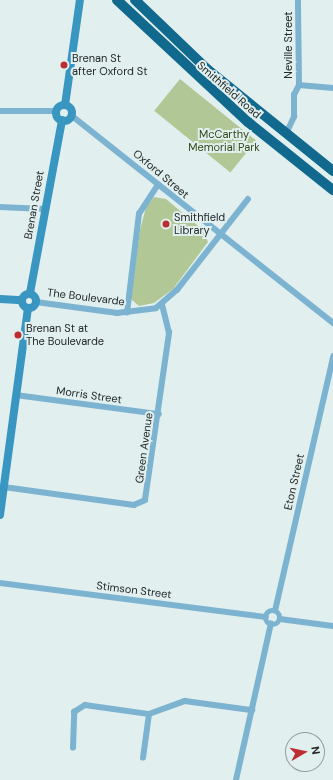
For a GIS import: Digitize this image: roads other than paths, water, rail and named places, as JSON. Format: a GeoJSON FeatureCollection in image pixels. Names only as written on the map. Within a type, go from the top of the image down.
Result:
{"type":"FeatureCollection","features":[{"type":"Feature","properties":{"kind":"highway","name":"Smithfield Road"},"geometry":{"type":"LineString","coordinates":[[117,0],[245,120],[333,190]]}},
{"type":"Feature","properties":{"kind":"highway","name":"Smithfield Road"},"geometry":{"type":"LineString","coordinates":[[135,0],[208,70],[333,171]]}},
{"type":"Feature","properties":{"kind":"street"},"geometry":{"type":"LineString","coordinates":[[56,111],[62,120],[72,115],[65,105],[80,0]]}},
{"type":"Feature","properties":{"kind":"street","name":"Neville Street"},"geometry":{"type":"LineString","coordinates":[[286,134],[294,117],[294,95],[299,85],[298,0]]}},
{"type":"Feature","properties":{"kind":"street"},"geometry":{"type":"LineString","coordinates":[[299,85],[333,88]]}},
{"type":"Feature","properties":{"kind":"street"},"geometry":{"type":"LineString","coordinates":[[0,111],[56,111],[65,105]]}},
{"type":"Feature","properties":{"kind":"street","name":"Oxford Street"},"geometry":{"type":"LineString","coordinates":[[72,115],[220,235],[333,323]]}},
{"type":"Feature","properties":{"kind":"street","name":"Brenan Street"},"geometry":{"type":"LineString","coordinates":[[30,293],[44,209],[62,120]]}},
{"type":"Feature","properties":{"kind":"street"},"geometry":{"type":"LineString","coordinates":[[127,313],[139,214],[158,185]]}},
{"type":"Feature","properties":{"kind":"street"},"geometry":{"type":"LineString","coordinates":[[162,304],[220,235],[248,198]]}},
{"type":"Feature","properties":{"kind":"street"},"geometry":{"type":"LineString","coordinates":[[0,207],[44,209]]}},
{"type":"Feature","properties":{"kind":"street"},"geometry":{"type":"LineString","coordinates":[[0,299],[22,300],[30,293],[36,302],[28,308]]}},
{"type":"Feature","properties":{"kind":"street"},"geometry":{"type":"LineString","coordinates":[[0,515],[28,308],[22,300]]}},
{"type":"Feature","properties":{"kind":"street","name":"The Boulevarde"},"geometry":{"type":"LineString","coordinates":[[36,302],[127,313],[162,304]]}},
{"type":"Feature","properties":{"kind":"street","name":"Green Avenue"},"geometry":{"type":"LineString","coordinates":[[4,487],[140,504],[148,495],[169,333],[162,304]]}},
{"type":"Feature","properties":{"kind":"street","name":"Eton Street"},"geometry":{"type":"LineString","coordinates":[[275,611],[333,357]]}},
{"type":"Feature","properties":{"kind":"street","name":"Morris Street"},"geometry":{"type":"LineString","coordinates":[[16,395],[159,414]]}},
{"type":"Feature","properties":{"kind":"street","name":"Stimson Street"},"geometry":{"type":"LineString","coordinates":[[0,583],[266,617]]}},
{"type":"Feature","properties":{"kind":"street"},"geometry":{"type":"LineString","coordinates":[[236,780],[271,624],[266,617],[275,611],[280,619]]}},
{"type":"Feature","properties":{"kind":"street"},"geometry":{"type":"LineString","coordinates":[[271,624],[280,619],[333,626]]}},
{"type":"Feature","properties":{"kind":"street"},"geometry":{"type":"LineString","coordinates":[[73,748],[74,712],[81,705],[149,714],[185,701],[252,710]]}},
{"type":"Feature","properties":{"kind":"street"},"geometry":{"type":"LineString","coordinates":[[143,758],[149,714]]}},
{"type":"Feature","properties":{"kind":"place","name":"Brenan St after Oxford St"},"geometry":{"type":"Point","coordinates":[64,65]}},
{"type":"Feature","properties":{"kind":"place","name":"Smithfield Library"},"geometry":{"type":"Point","coordinates":[166,224]}},
{"type":"Feature","properties":{"kind":"place","name":"Brenan St at The Boulevarde"},"geometry":{"type":"Point","coordinates":[18,335]}},
{"type":"Feature","properties":{"kind":"park label","name":"McCarthy Memorial Park"},"geometry":{"type":"Point","coordinates":[224,141]}}]}
